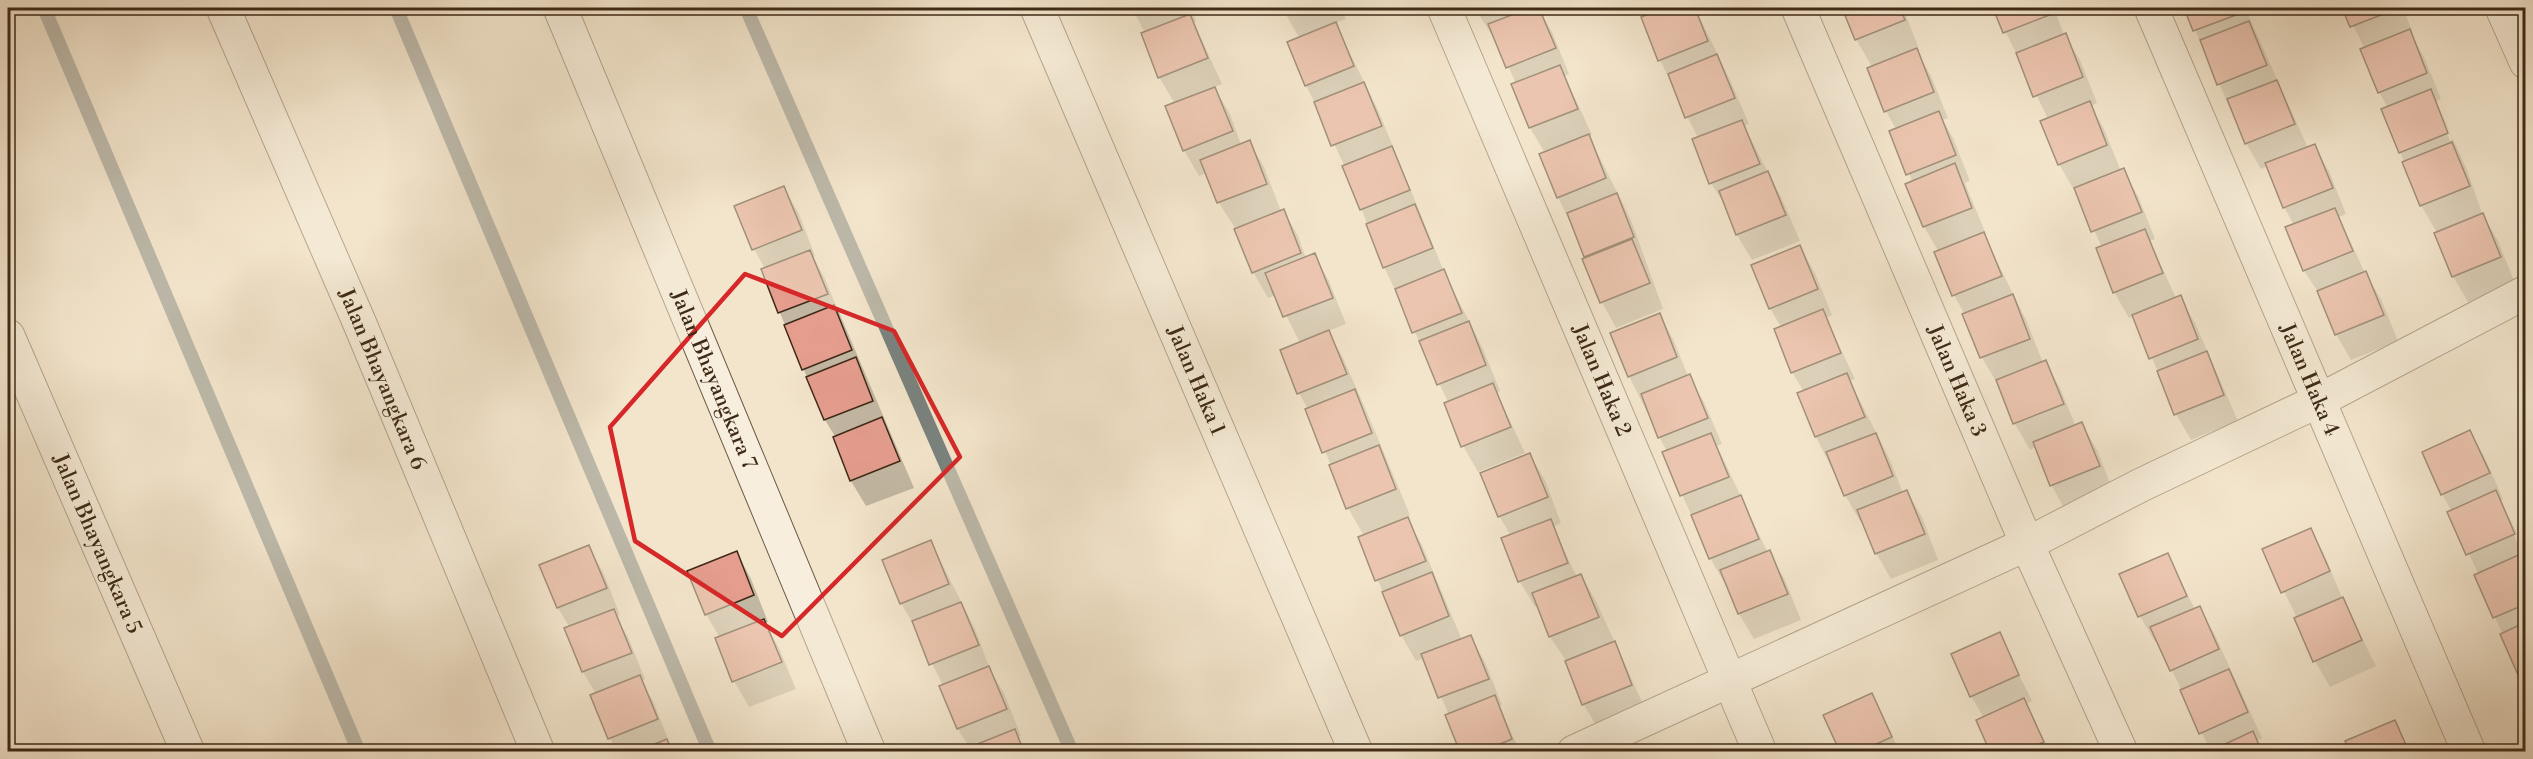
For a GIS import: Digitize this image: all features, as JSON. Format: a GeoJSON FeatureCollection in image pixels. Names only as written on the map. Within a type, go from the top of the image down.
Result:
{"type":"FeatureCollection","features":[{"type":"Feature","properties":{"kind":"street","name":"Jalan Bhayangkara 6"},"geometry":{"type":"LineString","coordinates":[[223,8],[360,324],[537,752]]}},
{"type":"Feature","properties":{"kind":"street","name":"Jalan Bhayangkara 7"},"geometry":{"type":"LineString","coordinates":[[560,8],[869,752]]}},
{"type":"Feature","properties":{"kind":"street","name":"Jalan Haka 1"},"geometry":{"type":"LineString","coordinates":[[1037,8],[1356,752]]}},
{"type":"Feature","properties":{"kind":"street","name":"Jalan Haka 2"},"geometry":{"type":"LineString","coordinates":[[1444,8],[1760,752]]}},
{"type":"Feature","properties":{"kind":"street","name":"Jalan Haka 3"},"geometry":{"type":"LineString","coordinates":[[1798,8],[2027,544],[2121,752]]}},
{"type":"Feature","properties":{"kind":"street","name":"Jalan Haka 4"},"geometry":{"type":"LineString","coordinates":[[2151,8],[2469,752]]}},
{"type":"Feature","properties":{"kind":"street"},"geometry":{"type":"LineString","coordinates":[[2502,8],[2526,62]]}},
{"type":"Feature","properties":{"kind":"street"},"geometry":{"type":"LineString","coordinates":[[1574,752],[1728,679],[2027,544],[2141,485],[2319,400],[2526,292]]}},
{"type":"Feature","properties":{"kind":"street","name":"Jalan Bhayangkara 5"},"geometry":{"type":"LineString","coordinates":[[8,336],[188,752]]}},
{"type":"Feature","properties":{"kind":"highlighted area"},"geometry":{"type":"Polygon","coordinates":[[[745,274],[894,331],[960,457],[782,636],[635,541],[610,427],[745,274]]]}},
{"type":"Feature","properties":{"kind":"building"},"geometry":{"type":"Polygon","coordinates":[[[1130,8],[1152,8],[1133,15],[1130,8]]]}},
{"type":"Feature","properties":{"kind":"building"},"geometry":{"type":"Polygon","coordinates":[[[1530,8],[1539,8],[1556,48],[1506,68],[1488,24],[1530,8]]]}},
{"type":"Feature","properties":{"kind":"building"},"geometry":{"type":"Polygon","coordinates":[[[1665,8],[1695,8],[1708,41],[1658,61],[1641,17],[1665,8]]]}},
{"type":"Feature","properties":{"kind":"building"},"geometry":{"type":"Polygon","coordinates":[[[1842,8],[1900,8],[1905,20],[1855,40],[1842,8]]]}},
{"type":"Feature","properties":{"kind":"building"},"geometry":{"type":"Polygon","coordinates":[[[1993,8],[2050,8],[2052,14],[2003,33],[1993,8]]]}},
{"type":"Feature","properties":{"kind":"building"},"geometry":{"type":"Polygon","coordinates":[[[2184,8],[2242,8],[2244,12],[2193,31],[2184,8]]]}},
{"type":"Feature","properties":{"kind":"building"},"geometry":{"type":"Polygon","coordinates":[[[2342,8],[2399,8],[2350,27],[2342,8]]]}},
{"type":"Feature","properties":{"kind":"building"},"geometry":{"type":"Polygon","coordinates":[[[1190,14],[1208,58],[1158,78],[1141,33],[1190,14]]]}},
{"type":"Feature","properties":{"kind":"building"},"geometry":{"type":"Polygon","coordinates":[[[2249,21],[2267,65],[2217,85],[2200,40],[2249,21]]]}},
{"type":"Feature","properties":{"kind":"building"},"geometry":{"type":"Polygon","coordinates":[[[1336,22],[1354,66],[1305,86],[1287,42],[1336,22]]]}},
{"type":"Feature","properties":{"kind":"building"},"geometry":{"type":"Polygon","coordinates":[[[2410,29],[2427,73],[2378,93],[2360,49],[2410,29]]]}},
{"type":"Feature","properties":{"kind":"building"},"geometry":{"type":"Polygon","coordinates":[[[2066,33],[2083,77],[2033,97],[2016,53],[2066,33]]]}},
{"type":"Feature","properties":{"kind":"building"},"geometry":{"type":"Polygon","coordinates":[[[1917,48],[1934,92],[1884,112],[1867,68],[1917,48]]]}},
{"type":"Feature","properties":{"kind":"building"},"geometry":{"type":"Polygon","coordinates":[[[1717,54],[1735,98],[1685,118],[1668,74],[1717,54]]]}},
{"type":"Feature","properties":{"kind":"building"},"geometry":{"type":"Polygon","coordinates":[[[1560,65],[1578,109],[1529,128],[1511,84],[1560,65]]]}},
{"type":"Feature","properties":{"kind":"building"},"geometry":{"type":"Polygon","coordinates":[[[2277,80],[2295,124],[2245,144],[2227,99],[2277,80]]]}},
{"type":"Feature","properties":{"kind":"building"},"geometry":{"type":"Polygon","coordinates":[[[1364,82],[1382,126],[1331,146],[1314,102],[1364,82]]]}},
{"type":"Feature","properties":{"kind":"building"},"geometry":{"type":"Polygon","coordinates":[[[1215,87],[1233,131],[1183,151],[1165,106],[1215,87]]]}},
{"type":"Feature","properties":{"kind":"building"},"geometry":{"type":"Polygon","coordinates":[[[2431,89],[2448,133],[2399,153],[2381,109],[2431,89]]]}},
{"type":"Feature","properties":{"kind":"building"},"geometry":{"type":"Polygon","coordinates":[[[2090,101],[2107,145],[2058,165],[2040,121],[2090,101]]]}},
{"type":"Feature","properties":{"kind":"building"},"geometry":{"type":"Polygon","coordinates":[[[1939,111],[1956,155],[1906,175],[1889,131],[1939,111]]]}},
{"type":"Feature","properties":{"kind":"building"},"geometry":{"type":"Polygon","coordinates":[[[1742,120],[1760,164],[1709,184],[1692,139],[1742,120]]]}},
{"type":"Feature","properties":{"kind":"building"},"geometry":{"type":"Polygon","coordinates":[[[1589,134],[1606,178],[1557,198],[1539,154],[1589,134]]]}},
{"type":"Feature","properties":{"kind":"building"},"geometry":{"type":"Polygon","coordinates":[[[1250,140],[1267,184],[1217,203],[1200,160],[1250,140]]]}},
{"type":"Feature","properties":{"kind":"building"},"geometry":{"type":"Polygon","coordinates":[[[2452,142],[2470,186],[2420,206],[2402,162],[2452,142]]]}},
{"type":"Feature","properties":{"kind":"building"},"geometry":{"type":"Polygon","coordinates":[[[2315,144],[2333,188],[2283,208],[2265,163],[2315,144]]]}},
{"type":"Feature","properties":{"kind":"building"},"geometry":{"type":"Polygon","coordinates":[[[1392,146],[1410,190],[1360,210],[1342,166],[1392,146]]]}},
{"type":"Feature","properties":{"kind":"building"},"geometry":{"type":"Polygon","coordinates":[[[1955,163],[1972,208],[1923,227],[1905,184],[1955,163]]]}},
{"type":"Feature","properties":{"kind":"building"},"geometry":{"type":"Polygon","coordinates":[[[2124,168],[2142,212],[2091,232],[2074,188],[2124,168]]]}},
{"type":"Feature","properties":{"kind":"building"},"geometry":{"type":"Polygon","coordinates":[[[1768,171],[1786,215],[1736,235],[1719,191],[1768,171]]]}},
{"type":"Feature","properties":{"kind":"building"},"geometry":{"type":"Polygon","coordinates":[[[784,186],[802,230],[752,250],[734,206],[784,186]]]}},
{"type":"Feature","properties":{"kind":"building"},"geometry":{"type":"Polygon","coordinates":[[[1617,193],[1634,237],[1584,257],[1567,213],[1617,193]]]}},
{"type":"Feature","properties":{"kind":"building"},"geometry":{"type":"Polygon","coordinates":[[[1415,204],[1433,248],[1383,268],[1366,224],[1415,204]]]}},
{"type":"Feature","properties":{"kind":"building"},"geometry":{"type":"Polygon","coordinates":[[[2335,208],[2353,251],[2303,271],[2285,227],[2335,208]]]}},
{"type":"Feature","properties":{"kind":"building"},"geometry":{"type":"Polygon","coordinates":[[[1284,209],[1301,253],[1252,273],[1234,229],[1284,209]]]}},
{"type":"Feature","properties":{"kind":"building"},"geometry":{"type":"Polygon","coordinates":[[[2483,213],[2501,257],[2452,277],[2434,233],[2483,213]]]}},
{"type":"Feature","properties":{"kind":"building"},"geometry":{"type":"Polygon","coordinates":[[[2145,229],[2163,273],[2113,293],[2096,248],[2145,229]]]}},
{"type":"Feature","properties":{"kind":"building"},"geometry":{"type":"Polygon","coordinates":[[[1984,232],[2002,276],[1952,296],[1934,252],[1984,232]]]}},
{"type":"Feature","properties":{"kind":"building"},"geometry":{"type":"Polygon","coordinates":[[[1632,239],[1650,283],[1600,303],[1582,259],[1632,239]]]}},
{"type":"Feature","properties":{"kind":"building"},"geometry":{"type":"Polygon","coordinates":[[[1800,245],[1818,289],[1769,309],[1751,265],[1800,245]]]}},
{"type":"Feature","properties":{"kind":"building"},"geometry":{"type":"Polygon","coordinates":[[[810,250],[828,294],[778,313],[761,269],[810,250]]]}},
{"type":"Feature","properties":{"kind":"building"},"geometry":{"type":"Polygon","coordinates":[[[1315,253],[1333,298],[1283,317],[1265,273],[1315,253]]]}},
{"type":"Feature","properties":{"kind":"building"},"geometry":{"type":"Polygon","coordinates":[[[1444,269],[1462,313],[1412,333],[1395,289],[1444,269]]]}},
{"type":"Feature","properties":{"kind":"building"},"geometry":{"type":"Polygon","coordinates":[[[2366,271],[2384,315],[2335,335],[2317,291],[2366,271]]]}},
{"type":"Feature","properties":{"kind":"building"},"geometry":{"type":"Polygon","coordinates":[[[2013,294],[2030,339],[1980,358],[1962,314],[2013,294]]]}},
{"type":"Feature","properties":{"kind":"building"},"geometry":{"type":"Polygon","coordinates":[[[2181,295],[2198,339],[2149,359],[2132,315],[2181,295]]]}},
{"type":"Feature","properties":{"kind":"building"},"geometry":{"type":"Polygon","coordinates":[[[834,305],[852,350],[802,370],[784,325],[834,305]]]}},
{"type":"Feature","properties":{"kind":"building"},"geometry":{"type":"Polygon","coordinates":[[[1823,309],[1841,353],[1791,373],[1774,329],[1823,309]]]}},
{"type":"Feature","properties":{"kind":"building"},"geometry":{"type":"Polygon","coordinates":[[[1660,313],[1677,357],[1628,377],[1610,333],[1660,313]]]}},
{"type":"Feature","properties":{"kind":"building"},"geometry":{"type":"Polygon","coordinates":[[[1469,321],[1486,365],[1437,385],[1419,341],[1469,321]]]}},
{"type":"Feature","properties":{"kind":"building"},"geometry":{"type":"Polygon","coordinates":[[[1329,330],[1347,374],[1297,394],[1280,350],[1329,330]]]}},
{"type":"Feature","properties":{"kind":"building"},"geometry":{"type":"Polygon","coordinates":[[[2207,351],[2224,395],[2174,415],[2157,371],[2207,351]]]}},
{"type":"Feature","properties":{"kind":"building"},"geometry":{"type":"Polygon","coordinates":[[[856,357],[873,401],[824,420],[806,377],[856,357]]]}},
{"type":"Feature","properties":{"kind":"building"},"geometry":{"type":"Polygon","coordinates":[[[2046,360],[2064,404],[2013,424],[1996,380],[2046,360]]]}},
{"type":"Feature","properties":{"kind":"building"},"geometry":{"type":"Polygon","coordinates":[[[1847,373],[1865,417],[1815,437],[1797,393],[1847,373]]]}},
{"type":"Feature","properties":{"kind":"building"},"geometry":{"type":"Polygon","coordinates":[[[1690,374],[1708,418],[1658,438],[1641,394],[1690,374]]]}},
{"type":"Feature","properties":{"kind":"building"},"geometry":{"type":"Polygon","coordinates":[[[1493,383],[1511,427],[1461,447],[1444,403],[1493,383]]]}},
{"type":"Feature","properties":{"kind":"building"},"geometry":{"type":"Polygon","coordinates":[[[1355,389],[1372,433],[1322,453],[1305,409],[1355,389]]]}},
{"type":"Feature","properties":{"kind":"building"},"geometry":{"type":"Polygon","coordinates":[[[882,417],[900,461],[850,481],[833,437],[882,417]]]}},
{"type":"Feature","properties":{"kind":"building"},"geometry":{"type":"Polygon","coordinates":[[[2082,422],[2100,466],[2050,486],[2033,442],[2082,422]]]}},
{"type":"Feature","properties":{"kind":"building"},"geometry":{"type":"Polygon","coordinates":[[[2470,430],[2490,473],[2441,495],[2422,452],[2470,430]]]}},
{"type":"Feature","properties":{"kind":"building"},"geometry":{"type":"Polygon","coordinates":[[[1711,433],[1729,477],[1680,496],[1662,452],[1711,433]]]}},
{"type":"Feature","properties":{"kind":"building"},"geometry":{"type":"Polygon","coordinates":[[[1876,433],[1893,476],[1844,496],[1826,452],[1876,433]]]}},
{"type":"Feature","properties":{"kind":"building"},"geometry":{"type":"Polygon","coordinates":[[[1379,445],[1396,489],[1346,509],[1329,465],[1379,445]]]}},
{"type":"Feature","properties":{"kind":"building"},"geometry":{"type":"Polygon","coordinates":[[[1530,453],[1548,497],[1498,517],[1480,473],[1530,453]]]}},
{"type":"Feature","properties":{"kind":"building"},"geometry":{"type":"Polygon","coordinates":[[[1907,490],[1925,534],[1875,554],[1857,510],[1907,490]]]}},
{"type":"Feature","properties":{"kind":"building"},"geometry":{"type":"Polygon","coordinates":[[[2496,490],[2515,534],[2466,555],[2447,512],[2496,490]]]}},
{"type":"Feature","properties":{"kind":"building"},"geometry":{"type":"Polygon","coordinates":[[[1741,495],[1759,539],[1709,559],[1691,515],[1741,495]]]}},
{"type":"Feature","properties":{"kind":"building"},"geometry":{"type":"Polygon","coordinates":[[[1408,517],[1426,561],[1375,581],[1358,537],[1408,517]]]}},
{"type":"Feature","properties":{"kind":"building"},"geometry":{"type":"Polygon","coordinates":[[[1551,519],[1568,563],[1518,582],[1501,538],[1551,519]]]}},
{"type":"Feature","properties":{"kind":"building"},"geometry":{"type":"Polygon","coordinates":[[[2311,528],[2330,571],[2281,593],[2262,549],[2311,528]]]}},
{"type":"Feature","properties":{"kind":"building"},"geometry":{"type":"Polygon","coordinates":[[[931,540],[949,584],[900,604],[882,560],[931,540]]]}},
{"type":"Feature","properties":{"kind":"building"},"geometry":{"type":"Polygon","coordinates":[[[589,545],[607,588],[557,608],[539,565],[589,545]]]}},
{"type":"Feature","properties":{"kind":"building"},"geometry":{"type":"Polygon","coordinates":[[[1770,550],[1788,594],[1738,614],[1720,570],[1770,550]]]}},
{"type":"Feature","properties":{"kind":"building"},"geometry":{"type":"Polygon","coordinates":[[[737,551],[754,595],[705,615],[687,571],[737,551]]]}},
{"type":"Feature","properties":{"kind":"building"},"geometry":{"type":"Polygon","coordinates":[[[2168,553],[2187,596],[2138,617],[2119,574],[2168,553]]]}},
{"type":"Feature","properties":{"kind":"building"},"geometry":{"type":"Polygon","coordinates":[[[2523,553],[2526,559],[2526,604],[2493,618],[2474,575],[2523,553]]]}},
{"type":"Feature","properties":{"kind":"building"},"geometry":{"type":"Polygon","coordinates":[[[1432,572],[1449,616],[1400,636],[1382,592],[1432,572]]]}},
{"type":"Feature","properties":{"kind":"building"},"geometry":{"type":"Polygon","coordinates":[[[1581,574],[1599,617],[1549,637],[1532,593],[1581,574]]]}},
{"type":"Feature","properties":{"kind":"building"},"geometry":{"type":"Polygon","coordinates":[[[2343,597],[2362,640],[2313,662],[2294,618],[2343,597]]]}},
{"type":"Feature","properties":{"kind":"building"},"geometry":{"type":"Polygon","coordinates":[[[961,602],[979,645],[929,665],[912,621],[961,602]]]}},
{"type":"Feature","properties":{"kind":"building"},"geometry":{"type":"Polygon","coordinates":[[[2200,606],[2219,649],[2170,671],[2150,627],[2200,606]]]}},
{"type":"Feature","properties":{"kind":"building"},"geometry":{"type":"Polygon","coordinates":[[[614,609],[632,653],[582,672],[564,628],[614,609]]]}},
{"type":"Feature","properties":{"kind":"building"},"geometry":{"type":"Polygon","coordinates":[[[764,619],[782,662],[732,682],[715,638],[764,619]]]}},
{"type":"Feature","properties":{"kind":"building"},"geometry":{"type":"Polygon","coordinates":[[[2526,622],[2526,674],[2519,677],[2500,634],[2526,622]]]}},
{"type":"Feature","properties":{"kind":"building"},"geometry":{"type":"Polygon","coordinates":[[[2000,632],[2019,675],[1970,697],[1951,654],[2000,632]]]}},
{"type":"Feature","properties":{"kind":"building"},"geometry":{"type":"Polygon","coordinates":[[[1471,635],[1489,679],[1438,698],[1421,654],[1471,635]]]}},
{"type":"Feature","properties":{"kind":"building"},"geometry":{"type":"Polygon","coordinates":[[[1615,641],[1632,685],[1582,705],[1565,661],[1615,641]]]}},
{"type":"Feature","properties":{"kind":"building"},"geometry":{"type":"Polygon","coordinates":[[[989,666],[1007,709],[957,729],[939,686],[989,666]]]}},
{"type":"Feature","properties":{"kind":"building"},"geometry":{"type":"Polygon","coordinates":[[[2229,669],[2248,712],[2199,734],[2180,690],[2229,669]]]}},
{"type":"Feature","properties":{"kind":"building"},"geometry":{"type":"Polygon","coordinates":[[[640,675],[658,719],[608,739],[590,695],[640,675]]]}},
{"type":"Feature","properties":{"kind":"building"},"geometry":{"type":"Polygon","coordinates":[[[1872,693],[1892,737],[1859,752],[1840,752],[1823,715],[1872,693]]]}},
{"type":"Feature","properties":{"kind":"building"},"geometry":{"type":"Polygon","coordinates":[[[1495,695],[1512,739],[1481,752],[1460,752],[1445,715],[1495,695]]]}},
{"type":"Feature","properties":{"kind":"building"},"geometry":{"type":"Polygon","coordinates":[[[2024,698],[2044,742],[2021,752],[1990,752],[1976,720],[2024,698]]]}},
{"type":"Feature","properties":{"kind":"building"},"geometry":{"type":"Polygon","coordinates":[[[2395,720],[2409,752],[2350,752],[2345,741],[2395,720]]]}},
{"type":"Feature","properties":{"kind":"building"},"geometry":{"type":"Polygon","coordinates":[[[1015,729],[1024,752],[966,752],[965,749],[1015,729]]]}},
{"type":"Feature","properties":{"kind":"building"},"geometry":{"type":"Polygon","coordinates":[[[2253,731],[2262,752],[2208,752],[2253,731]]]}},
{"type":"Feature","properties":{"kind":"building"},"geometry":{"type":"Polygon","coordinates":[[[667,739],[672,752],[635,752],[667,739]]]}},
{"type":"Feature","properties":{"kind":"waterway"},"geometry":{"type":"LineString","coordinates":[[44,8],[359,752]]}},
{"type":"Feature","properties":{"kind":"waterway"},"geometry":{"type":"LineString","coordinates":[[396,8],[710,752]]}},
{"type":"Feature","properties":{"kind":"waterway"},"geometry":{"type":"LineString","coordinates":[[746,8],[1072,752]]}},
{"type":"Feature","properties":{"kind":"waterway"},"geometry":{"type":"LineString","coordinates":[[8,746],[10,752]]}}]}
